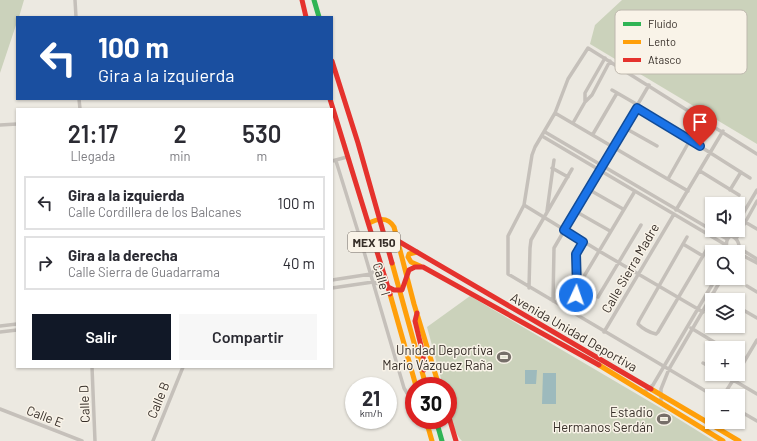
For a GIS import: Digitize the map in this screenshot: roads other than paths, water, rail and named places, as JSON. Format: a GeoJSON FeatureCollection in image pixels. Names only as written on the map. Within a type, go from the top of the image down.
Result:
{"type":"FeatureCollection","features":[{"type":"Feature","properties":{"kind":"street"},"geometry":{"type":"LineString","coordinates":[[75,0],[76,16]]}},
{"type":"Feature","properties":{"kind":"street"},"geometry":{"type":"LineString","coordinates":[[302,0],[306,16]]}},
{"type":"Feature","properties":{"kind":"street"},"geometry":{"type":"LineString","coordinates":[[314,0],[319,16]]}},
{"type":"Feature","properties":{"kind":"street"},"geometry":{"type":"LineString","coordinates":[[615,64],[588,48],[568,79],[555,113],[535,147],[532,155],[524,205],[508,236],[508,274],[705,391]]}},
{"type":"Feature","properties":{"kind":"street"},"geometry":{"type":"LineString","coordinates":[[585,102],[585,93],[605,58]]}},
{"type":"Feature","properties":{"kind":"street"},"geometry":{"type":"LineString","coordinates":[[573,123],[585,102],[592,96],[610,61]]}},
{"type":"Feature","properties":{"kind":"street","name":"MEX 150"},"geometry":{"type":"LineString","coordinates":[[333,64],[358,143],[423,377]]}},
{"type":"Feature","properties":{"kind":"street"},"geometry":{"type":"LineString","coordinates":[[631,74],[757,154]]}},
{"type":"Feature","properties":{"kind":"street"},"geometry":{"type":"LineString","coordinates":[[553,301],[554,248],[649,85]]}},
{"type":"Feature","properties":{"kind":"street"},"geometry":{"type":"LineString","coordinates":[[612,90],[750,178]]}},
{"type":"Feature","properties":{"kind":"street"},"geometry":{"type":"LineString","coordinates":[[593,134],[618,93]]}},
{"type":"Feature","properties":{"kind":"street","name":"MEX 150"},"geometry":{"type":"LineString","coordinates":[[333,109],[369,223],[413,377]]}},
{"type":"Feature","properties":{"kind":"street"},"geometry":{"type":"LineString","coordinates":[[555,113],[688,190]]}},
{"type":"Feature","properties":{"kind":"street"},"geometry":{"type":"LineString","coordinates":[[0,125],[16,124]]}},
{"type":"Feature","properties":{"kind":"street"},"geometry":{"type":"LineString","coordinates":[[625,128],[656,146]]}},
{"type":"Feature","properties":{"kind":"street","name":"Calle Sierra Madre"},"geometry":{"type":"LineString","coordinates":[[604,332],[723,132]]}},
{"type":"Feature","properties":{"kind":"street"},"geometry":{"type":"LineString","coordinates":[[543,134],[675,212],[726,245],[727,239],[730,237]]}},
{"type":"Feature","properties":{"kind":"street"},"geometry":{"type":"LineString","coordinates":[[668,179],[690,140]]}},
{"type":"Feature","properties":{"kind":"street"},"geometry":{"type":"LineString","coordinates":[[334,161],[347,157]]}},
{"type":"Feature","properties":{"kind":"street"},"geometry":{"type":"LineString","coordinates":[[547,214],[554,160]]}},
{"type":"Feature","properties":{"kind":"street","name":"Calle I"},"geometry":{"type":"LineString","coordinates":[[334,161],[373,282],[405,390]]}},
{"type":"Feature","properties":{"kind":"street"},"geometry":{"type":"LineString","coordinates":[[552,168],[568,177]]}},
{"type":"Feature","properties":{"kind":"street"},"geometry":{"type":"LineString","coordinates":[[601,168],[635,191],[727,239]]}},
{"type":"Feature","properties":{"kind":"street"},"geometry":{"type":"LineString","coordinates":[[530,288],[531,240],[572,169]]}},
{"type":"Feature","properties":{"kind":"street"},"geometry":{"type":"LineString","coordinates":[[700,171],[739,195]]}},
{"type":"Feature","properties":{"kind":"street"},"geometry":{"type":"LineString","coordinates":[[730,190],[741,172]]}},
{"type":"Feature","properties":{"kind":"street"},"geometry":{"type":"LineString","coordinates":[[588,189],[623,210]]}},
{"type":"Feature","properties":{"kind":"street"},"geometry":{"type":"LineString","coordinates":[[745,210],[757,190]]}},
{"type":"Feature","properties":{"kind":"street"},"geometry":{"type":"LineString","coordinates":[[577,288],[635,191]]}},
{"type":"Feature","properties":{"kind":"street"},"geometry":{"type":"LineString","coordinates":[[757,201],[745,222],[757,229]]}},
{"type":"Feature","properties":{"kind":"street"},"geometry":{"type":"LineString","coordinates":[[524,205],[599,252],[703,312]]}},
{"type":"Feature","properties":{"kind":"street"},"geometry":{"type":"LineString","coordinates":[[575,211],[610,231]]}},
{"type":"Feature","properties":{"kind":"street"},"geometry":{"type":"LineString","coordinates":[[369,223],[379,219],[385,219],[392,225],[398,241],[406,277],[436,377]]}},
{"type":"Feature","properties":{"kind":"street"},"geometry":{"type":"LineString","coordinates":[[598,297],[641,225]]}},
{"type":"Feature","properties":{"kind":"street"},"geometry":{"type":"LineString","coordinates":[[687,236],[658,285],[638,324],[640,326],[656,334],[705,252]]}},
{"type":"Feature","properties":{"kind":"street"},"geometry":{"type":"LineString","coordinates":[[733,237],[736,239],[738,245]]}},
{"type":"Feature","properties":{"kind":"street","name":"Avenida Unidad Deportiva"},"geometry":{"type":"LineString","coordinates":[[398,241],[528,321]]}},
{"type":"Feature","properties":{"kind":"street"},"geometry":{"type":"LineString","coordinates":[[576,295],[576,254],[583,242]]}},
{"type":"Feature","properties":{"kind":"street"},"geometry":{"type":"LineString","coordinates":[[683,244],[702,256]]}},
{"type":"Feature","properties":{"kind":"street","name":"Avenida Unidad Deportiva"},"geometry":{"type":"LineString","coordinates":[[417,252],[409,254],[409,259],[412,263],[423,267],[539,327],[723,441]]}},
{"type":"Feature","properties":{"kind":"street"},"geometry":{"type":"LineString","coordinates":[[745,254],[757,259]]}},
{"type":"Feature","properties":{"kind":"street"},"geometry":{"type":"LineString","coordinates":[[745,255],[757,263]]}},
{"type":"Feature","properties":{"kind":"street"},"geometry":{"type":"LineString","coordinates":[[333,280],[370,274],[381,264]]}},
{"type":"Feature","properties":{"kind":"street"},"geometry":{"type":"LineString","coordinates":[[333,288],[373,282],[394,290],[399,290],[405,287],[406,277],[409,270],[415,267],[423,267]]}},
{"type":"Feature","properties":{"kind":"street"},"geometry":{"type":"LineString","coordinates":[[644,392],[652,387],[712,285]]}},
{"type":"Feature","properties":{"kind":"street"},"geometry":{"type":"LineString","coordinates":[[747,286],[757,292]]}},
{"type":"Feature","properties":{"kind":"street"},"geometry":{"type":"LineString","coordinates":[[661,402],[661,389],[669,369],[705,308]]}},
{"type":"Feature","properties":{"kind":"street"},"geometry":{"type":"LineString","coordinates":[[745,311],[757,318]]}},
{"type":"Feature","properties":{"kind":"street"},"geometry":{"type":"LineString","coordinates":[[417,313],[415,321],[423,354],[425,377]]}},
{"type":"Feature","properties":{"kind":"street"},"geometry":{"type":"LineString","coordinates":[[0,326],[16,324]]}},
{"type":"Feature","properties":{"kind":"street"},"geometry":{"type":"LineString","coordinates":[[688,326],[713,341]]}},
{"type":"Feature","properties":{"kind":"street"},"geometry":{"type":"LineString","coordinates":[[0,332],[16,330]]}},
{"type":"Feature","properties":{"kind":"street","name":"Avenida Unidad Deportiva"},"geometry":{"type":"LineString","coordinates":[[552,335],[652,387],[661,395],[739,441]]}},
{"type":"Feature","properties":{"kind":"street"},"geometry":{"type":"LineString","coordinates":[[745,360],[757,340]]}},
{"type":"Feature","properties":{"kind":"street","name":"Calle D"},"geometry":{"type":"LineString","coordinates":[[92,368],[95,441]]}},
{"type":"Feature","properties":{"kind":"street","name":"Calle B"},"geometry":{"type":"LineString","coordinates":[[152,441],[183,368]]}},
{"type":"Feature","properties":{"kind":"street"},"geometry":{"type":"LineString","coordinates":[[735,381],[757,394]]}},
{"type":"Feature","properties":{"kind":"street"},"geometry":{"type":"LineString","coordinates":[[652,387],[661,389]]}},
{"type":"Feature","properties":{"kind":"street","name":"Calle E"},"geometry":{"type":"LineString","coordinates":[[0,409],[82,441]]}},
{"type":"Feature","properties":{"kind":"street"},"geometry":{"type":"LineString","coordinates":[[745,414],[757,421]]}},
{"type":"Feature","properties":{"kind":"street"},"geometry":{"type":"LineString","coordinates":[[429,429],[432,441]]}},
{"type":"Feature","properties":{"kind":"street"},"geometry":{"type":"LineString","coordinates":[[439,429],[442,441]]}},
{"type":"Feature","properties":{"kind":"street"},"geometry":{"type":"LineString","coordinates":[[452,429],[456,441]]}},
{"type":"Feature","properties":{"kind":"water"},"geometry":{"type":"Polygon","coordinates":[[[525,370],[537,370],[536,384],[525,384],[525,370]]]}},
{"type":"Feature","properties":{"kind":"water"},"geometry":{"type":"Polygon","coordinates":[[[543,373],[556,373],[556,404],[542,404],[543,373]]]}},
{"type":"Feature","properties":{"kind":"place","name":"Unidad Deportiva Mario Vázquez Raña"},"geometry":{"type":"Point","coordinates":[504,357]}},
{"type":"Feature","properties":{"kind":"place","name":"Estadio Hermanos Serdán"},"geometry":{"type":"Point","coordinates":[664,419]}}]}
